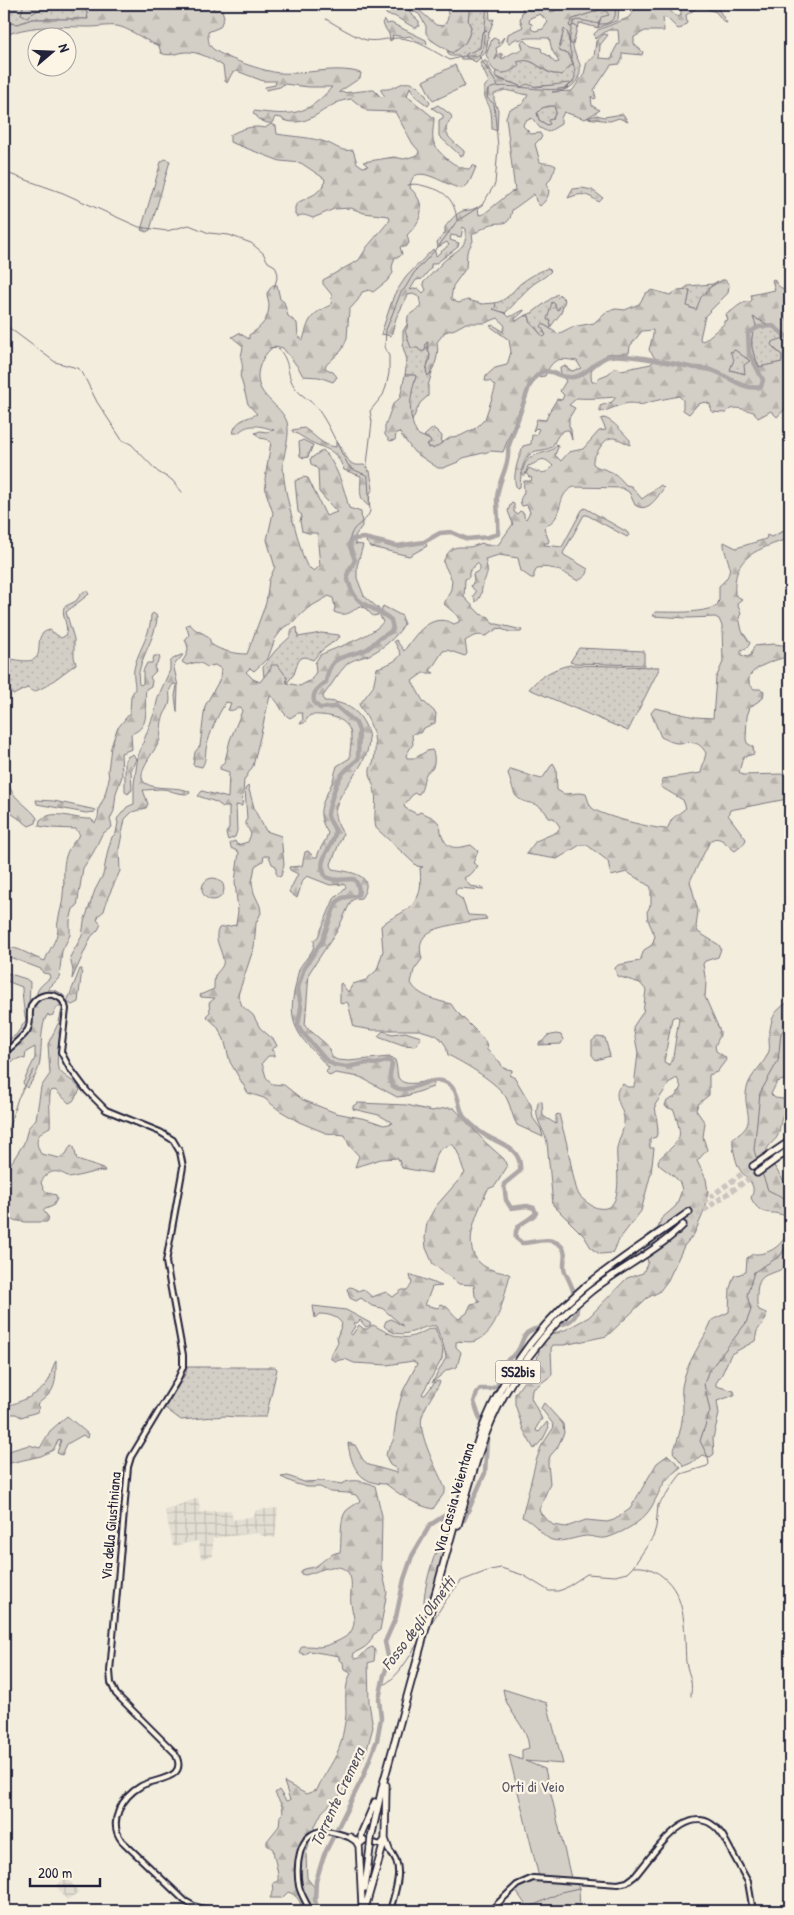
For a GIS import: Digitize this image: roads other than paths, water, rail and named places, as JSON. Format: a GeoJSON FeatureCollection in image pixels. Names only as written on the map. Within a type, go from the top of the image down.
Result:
{"type":"FeatureCollection","features":[{"type":"Feature","properties":{"kind":"highway"},"geometry":{"type":"LineString","coordinates":[[753,1166],[790,1141]]}},
{"type":"Feature","properties":{"kind":"highway"},"geometry":{"type":"LineString","coordinates":[[757,1173],[790,1148]]}},
{"type":"Feature","properties":{"kind":"highway","name":"Via Cassia Veientana"},"geometry":{"type":"LineString","coordinates":[[384,1784],[481,1433],[503,1385],[523,1354],[551,1320],[582,1290],[689,1212]]}},
{"type":"Feature","properties":{"kind":"highway","name":"Via Cassia Veientana"},"geometry":{"type":"LineString","coordinates":[[452,1540],[484,1439],[516,1374],[537,1345],[572,1308],[597,1286],[673,1235],[683,1225]]}},
{"type":"Feature","properties":{"kind":"highway","name":"Via Cassia Veientana"},"geometry":{"type":"LineString","coordinates":[[363,1909],[373,1838],[384,1784],[409,1689],[418,1664]]}},
{"type":"Feature","properties":{"kind":"highway"},"geometry":{"type":"LineString","coordinates":[[363,1909],[359,1847],[360,1842],[364,1840],[361,1837],[362,1832],[384,1784]]}},
{"type":"Feature","properties":{"kind":"highway"},"geometry":{"type":"LineString","coordinates":[[363,1909],[381,1856],[386,1848],[384,1843],[384,1784]]}},
{"type":"Feature","properties":{"kind":"highway"},"geometry":{"type":"LineString","coordinates":[[350,1837],[358,1836],[362,1832]]}},
{"type":"Feature","properties":{"kind":"highway"},"geometry":{"type":"LineString","coordinates":[[350,1837],[356,1841],[359,1847]]}},
{"type":"Feature","properties":{"kind":"street","name":"Via della Giustiniana"},"geometry":{"type":"LineString","coordinates":[[4,1053],[28,1030],[31,1022],[32,1006],[36,1001],[44,997],[56,995],[64,1002],[66,1010],[62,1056],[87,1091],[100,1105],[112,1114],[168,1136],[177,1146],[182,1158],[166,1262],[183,1364],[177,1381],[131,1457],[128,1467],[110,1671],[111,1683],[116,1694],[174,1752],[178,1764],[176,1771],[170,1777],[145,1784],[134,1792],[118,1811],[115,1824],[117,1833],[124,1842],[184,1901],[212,1911]]}},
{"type":"Feature","properties":{"kind":"street"},"geometry":{"type":"LineString","coordinates":[[490,1911],[517,1885],[533,1878],[618,1884],[628,1882],[632,1880],[676,1828],[694,1821],[711,1824],[719,1829],[748,1882],[752,1911]]}},
{"type":"Feature","properties":{"kind":"street"},"geometry":{"type":"LineString","coordinates":[[310,1911],[299,1886],[300,1850],[305,1841],[313,1834],[322,1831],[364,1840],[386,1848],[397,1862],[398,1872],[390,1911]]}},
{"type":"Feature","properties":{"kind":"waterway"},"geometry":{"type":"LineString","coordinates":[[487,4],[483,47],[479,56],[498,86]]}},
{"type":"Feature","properties":{"kind":"waterway"},"geometry":{"type":"LineString","coordinates":[[349,544],[352,531],[365,520],[370,511],[367,464],[372,422],[370,411],[383,395],[386,387],[389,373],[389,356],[385,347],[386,330],[401,292],[414,273],[438,247],[457,221],[482,205],[495,184],[498,147],[494,104],[487,98],[488,90],[503,86],[556,89],[570,85],[575,78],[570,51],[574,21],[579,20],[601,24],[611,21],[615,16],[616,4]]}},
{"type":"Feature","properties":{"kind":"waterway"},"geometry":{"type":"LineString","coordinates":[[326,19],[353,35],[367,40],[398,38],[411,40],[450,60],[464,56],[479,56]]}},
{"type":"Feature","properties":{"kind":"waterway"},"geometry":{"type":"LineString","coordinates":[[4,172],[63,193],[139,227],[167,231],[189,225],[209,233],[229,235],[251,243],[263,253],[268,262],[275,266],[278,274],[274,289]]}},
{"type":"Feature","properties":{"kind":"waterway"},"geometry":{"type":"LineString","coordinates":[[408,185],[416,184],[445,194],[452,202],[457,220]]}},
{"type":"Feature","properties":{"kind":"waterway"},"geometry":{"type":"LineString","coordinates":[[4,324],[55,362],[77,368],[82,372],[97,402],[122,440],[131,444],[158,472],[172,480],[182,492]]}},
{"type":"Feature","properties":{"kind":"waterway","name":"Torrente Cremera"},"geometry":{"type":"LineString","coordinates":[[318,1911],[315,1900],[316,1881],[324,1855],[363,1777],[377,1740],[381,1718],[379,1699],[389,1661],[385,1642],[396,1617],[404,1579],[412,1556],[430,1525],[444,1516],[457,1523],[464,1520],[485,1473],[487,1439],[474,1402],[477,1393],[480,1389],[490,1389],[497,1386],[501,1378],[502,1364],[517,1352],[528,1332],[537,1328],[566,1323],[577,1312],[576,1300],[564,1269],[565,1254],[562,1247],[551,1240],[522,1243],[516,1238],[519,1226],[536,1213],[534,1208],[527,1206],[511,1208],[506,1200],[504,1184],[520,1171],[520,1162],[517,1155],[506,1146],[479,1131],[466,1119],[453,1088],[445,1082],[433,1081],[412,1088],[399,1089],[391,1084],[392,1064],[389,1060],[376,1064],[367,1063],[347,1067],[334,1065],[325,1059],[298,1025],[301,1008],[298,988],[304,968],[322,941],[336,903],[342,898],[358,895],[359,891],[354,879],[335,880],[326,877],[322,865],[335,834],[328,816],[330,804],[341,776],[358,759],[359,731],[356,723],[337,707],[320,708],[315,704],[314,694],[326,682],[334,662],[344,656],[367,649],[393,629],[391,620],[358,600],[354,594],[347,575],[355,560],[349,544],[353,539],[364,538],[397,546],[424,542],[440,533],[451,532],[467,539],[498,534],[497,498],[507,461],[508,448],[530,384],[541,372],[546,371],[561,376],[574,377],[584,373],[601,360],[618,355],[705,368],[722,374],[745,386],[761,387],[763,380],[749,353],[748,333],[759,327],[773,326],[790,339]]}},
{"type":"Feature","properties":{"kind":"waterway"},"geometry":{"type":"LineString","coordinates":[[269,348],[277,347],[282,353],[287,363],[291,381],[321,414],[350,468],[366,475]]}},
{"type":"Feature","properties":{"kind":"waterway","name":"Fosso degli Olmetti"},"geometry":{"type":"LineString","coordinates":[[757,1160],[754,1150],[760,1093],[778,1061],[781,1033],[790,1023]]}},
{"type":"Feature","properties":{"kind":"waterway"},"geometry":{"type":"LineString","coordinates":[[4,1142],[18,1098],[34,1070]]}},
{"type":"Feature","properties":{"kind":"waterway","name":"Fosso degli Olmetti"},"geometry":{"type":"LineString","coordinates":[[762,1173],[768,1190],[790,1201]]}},
{"type":"Feature","properties":{"kind":"waterway","name":"Fosso degli Olmetti"},"geometry":{"type":"LineString","coordinates":[[430,1625],[461,1581],[490,1570],[501,1568],[523,1575],[549,1591],[558,1591],[587,1574],[615,1576],[627,1573],[633,1567],[653,1537],[658,1505],[681,1474],[709,1464],[708,1457],[700,1441],[710,1411],[704,1384],[708,1372],[746,1323],[751,1310],[747,1295],[754,1272],[780,1256],[790,1241]]}},
{"type":"Feature","properties":{"kind":"waterway"},"geometry":{"type":"LineString","coordinates":[[634,1567],[645,1568],[659,1574],[670,1584],[676,1594],[683,1616],[686,1662],[691,1683],[691,1696]]}},
{"type":"Feature","properties":{"kind":"waterway","name":"Fosso degli Olmetti"},"geometry":{"type":"LineString","coordinates":[[382,1686],[399,1672],[419,1641]]}},
{"type":"Feature","properties":{"kind":"waterway"},"geometry":{"type":"LineString","coordinates":[[561,1892],[579,1888]]}},
{"type":"Feature","properties":{"kind":"waterway"},"geometry":{"type":"LineString","coordinates":[[528,1908],[560,1893]]}},
{"type":"Feature","properties":{"kind":"tunnel"},"geometry":{"type":"LineString","coordinates":[[689,1212],[753,1166]]}},
{"type":"Feature","properties":{"kind":"tunnel"},"geometry":{"type":"LineString","coordinates":[[683,1225],[757,1173]]}},
{"type":"Feature","properties":{"kind":"park label","name":"Orti di Veio"},"geometry":{"type":"Point","coordinates":[533,1787]}}]}
